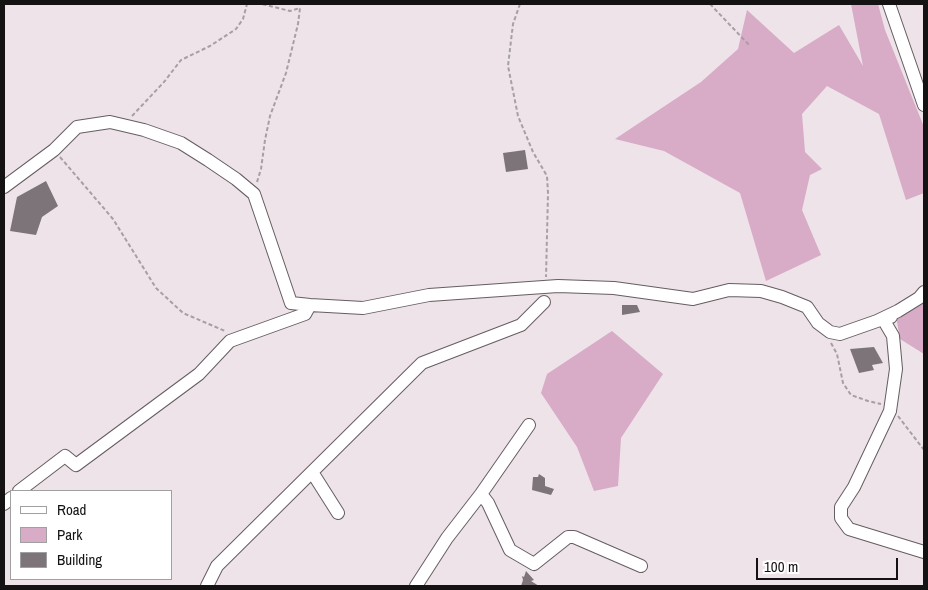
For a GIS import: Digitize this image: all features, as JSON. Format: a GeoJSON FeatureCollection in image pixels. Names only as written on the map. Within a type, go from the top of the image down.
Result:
{"type":"FeatureCollection","features":[{"type":"Feature","properties":{"kind":"street"},"geometry":{"type":"LineString","coordinates":[[889,4],[924,105]]}},
{"type":"Feature","properties":{"kind":"street"},"geometry":{"type":"LineString","coordinates":[[4,187],[54,150],[77,127],[110,122],[144,130],[181,143],[236,179],[254,194],[291,303],[363,308],[429,295],[558,286],[614,288],[693,298],[729,290],[761,291],[807,307],[818,323],[830,332],[840,334],[883,319],[914,304],[924,307]]}},
{"type":"Feature","properties":{"kind":"street"},"geometry":{"type":"LineString","coordinates":[[883,319],[919,298],[924,292]]}},
{"type":"Feature","properties":{"kind":"street"},"geometry":{"type":"LineString","coordinates":[[207,586],[217,566],[422,363],[521,326],[544,302]]}},
{"type":"Feature","properties":{"kind":"street"},"geometry":{"type":"LineString","coordinates":[[20,490],[65,456],[76,465],[199,374],[230,341],[305,314],[310,305]]}},
{"type":"Feature","properties":{"kind":"street"},"geometry":{"type":"LineString","coordinates":[[883,319],[893,336],[896,369],[890,411],[854,487],[841,507],[841,518],[849,529],[924,552]]}},
{"type":"Feature","properties":{"kind":"street"},"geometry":{"type":"LineString","coordinates":[[416,586],[446,538],[482,494],[529,425]]}},
{"type":"Feature","properties":{"kind":"street"},"geometry":{"type":"LineString","coordinates":[[312,472],[338,513]]}},
{"type":"Feature","properties":{"kind":"street"},"geometry":{"type":"LineString","coordinates":[[482,494],[510,550],[534,564],[568,536],[640,566]]}},
{"type":"Feature","properties":{"kind":"path"},"geometry":{"type":"LineString","coordinates":[[124,125],[164,82],[181,60],[210,46],[236,29],[243,19],[247,4]]}},
{"type":"Feature","properties":{"kind":"path"},"geometry":{"type":"LineString","coordinates":[[254,194],[261,169],[270,116],[290,59],[300,8],[290,11],[262,4]]}},
{"type":"Feature","properties":{"kind":"path"},"geometry":{"type":"LineString","coordinates":[[520,4],[513,24],[508,66],[518,116],[533,152],[547,176],[546,287]]}},
{"type":"Feature","properties":{"kind":"path"},"geometry":{"type":"LineString","coordinates":[[710,4],[750,46]]}},
{"type":"Feature","properties":{"kind":"path"},"geometry":{"type":"LineString","coordinates":[[54,150],[113,219],[156,288],[184,313],[224,331]]}},
{"type":"Feature","properties":{"kind":"path"},"geometry":{"type":"LineString","coordinates":[[829,340],[837,354],[843,383],[851,395],[878,404],[886,404],[924,450]]}},
{"type":"Feature","properties":{"kind":"green space"},"geometry":{"type":"Polygon","coordinates":[[[851,4],[878,4],[885,30],[924,127],[924,193],[906,200],[879,114],[827,86],[802,114],[805,152],[822,169],[810,175],[802,210],[821,255],[766,281],[740,193],[664,151],[615,139],[701,82],[738,49],[747,10],[794,53],[839,25],[863,66],[851,4]]]}},
{"type":"Feature","properties":{"kind":"green space"},"geometry":{"type":"Polygon","coordinates":[[[924,293],[924,354],[900,339],[896,316],[924,293]]]}},
{"type":"Feature","properties":{"kind":"green space"},"geometry":{"type":"Polygon","coordinates":[[[612,331],[663,374],[621,438],[618,486],[594,491],[577,447],[541,393],[547,374],[612,331]]]}},
{"type":"Feature","properties":{"kind":"building"},"geometry":{"type":"Polygon","coordinates":[[[525,150],[528,169],[506,172],[503,153],[525,150]]]}},
{"type":"Feature","properties":{"kind":"building"},"geometry":{"type":"Polygon","coordinates":[[[46,181],[58,206],[42,217],[36,235],[10,231],[17,197],[46,181]]]}},
{"type":"Feature","properties":{"kind":"building"},"geometry":{"type":"Polygon","coordinates":[[[622,305],[637,305],[640,312],[622,315],[622,305]]]}},
{"type":"Feature","properties":{"kind":"building"},"geometry":{"type":"Polygon","coordinates":[[[874,347],[883,363],[872,365],[874,370],[859,373],[850,349],[874,347]]]}},
{"type":"Feature","properties":{"kind":"building"},"geometry":{"type":"Polygon","coordinates":[[[539,474],[545,478],[545,486],[554,489],[551,495],[532,490],[533,477],[538,477],[539,474]]]}},
{"type":"Feature","properties":{"kind":"building"},"geometry":{"type":"Polygon","coordinates":[[[526,571],[534,580],[531,581],[539,586],[521,586],[522,576],[524,577],[526,571]]]}}]}
